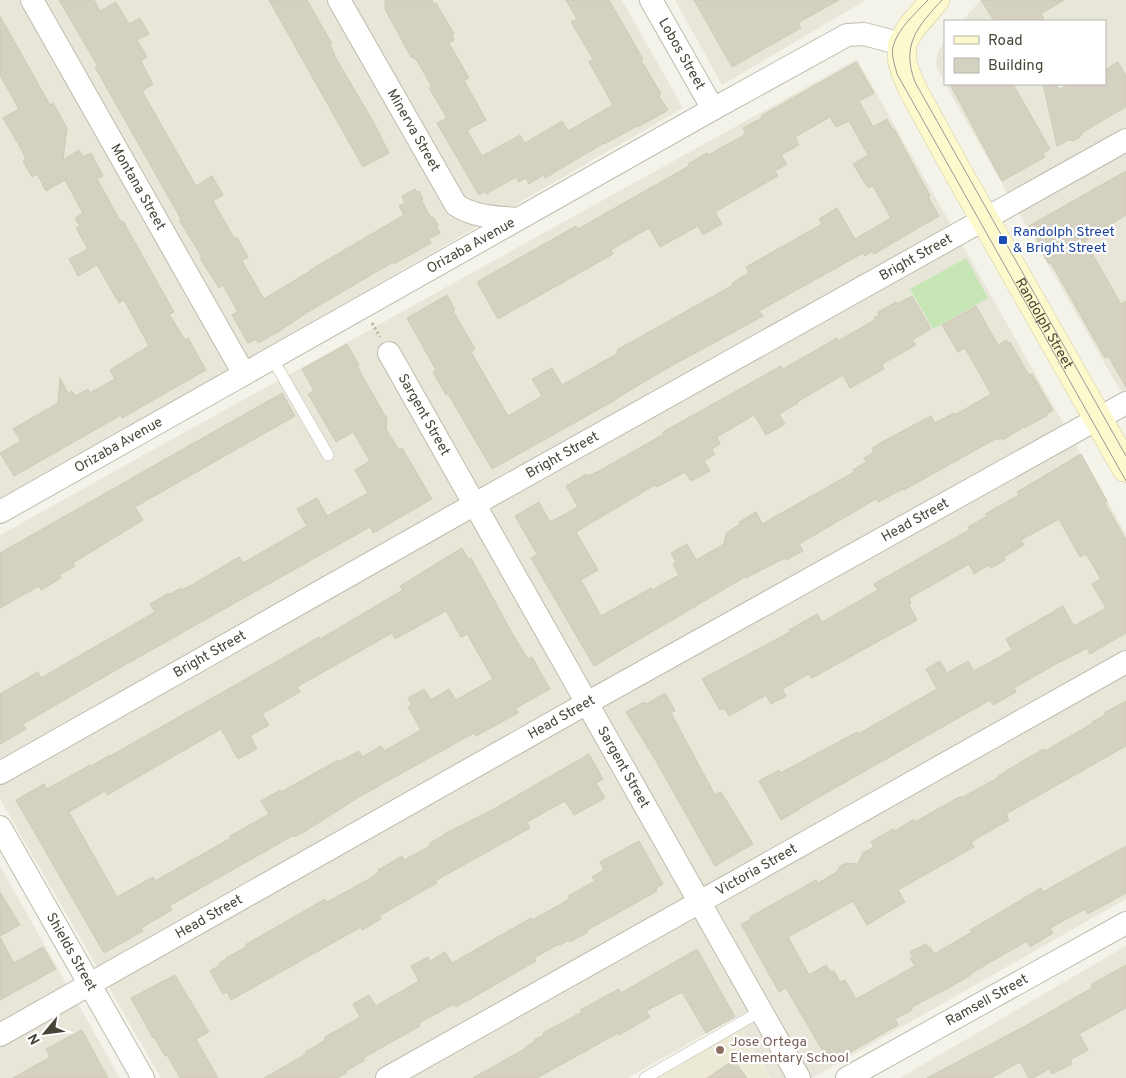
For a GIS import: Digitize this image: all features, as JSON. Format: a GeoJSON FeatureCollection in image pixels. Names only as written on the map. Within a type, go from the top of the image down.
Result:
{"type":"FeatureCollection","features":[{"type":"Feature","properties":{"kind":"street","name":"Montana Street"},"geometry":{"type":"LineString","coordinates":[[32,0],[244,374]]}},
{"type":"Feature","properties":{"kind":"street","name":"Minerva Street"},"geometry":{"type":"LineString","coordinates":[[339,0],[456,205],[465,211],[476,214],[517,219]]}},
{"type":"Feature","properties":{"kind":"street","name":"Lobos Street"},"geometry":{"type":"LineString","coordinates":[[651,0],[713,109]]}},
{"type":"Feature","properties":{"kind":"street"},"geometry":{"type":"LineString","coordinates":[[902,44],[911,28],[935,0]]}},
{"type":"Feature","properties":{"kind":"street","name":"Orizaba Avenue"},"geometry":{"type":"LineString","coordinates":[[3,503],[244,374],[847,35],[864,34],[902,44]]}},
{"type":"Feature","properties":{"kind":"street","name":"Randolph Street"},"geometry":{"type":"LineString","coordinates":[[902,44],[902,61],[913,90],[1126,468]]}},
{"type":"Feature","properties":{"kind":"street","name":"Bright Street"},"geometry":{"type":"LineString","coordinates":[[0,773],[475,504],[1126,140]]}},
{"type":"Feature","properties":{"kind":"street","name":"Sargent Street"},"geometry":{"type":"LineString","coordinates":[[389,353],[799,1078]]}},
{"type":"Feature","properties":{"kind":"street","name":"Head Street"},"geometry":{"type":"LineString","coordinates":[[0,1035],[587,703],[1126,403]]}},
{"type":"Feature","properties":{"kind":"street","name":"Victoria Street"},"geometry":{"type":"LineString","coordinates":[[387,1078],[1126,662]]}},
{"type":"Feature","properties":{"kind":"street","name":"Shields Street"},"geometry":{"type":"LineString","coordinates":[[0,827],[143,1078]]}},
{"type":"Feature","properties":{"kind":"street","name":"Ramsell Street"},"geometry":{"type":"LineString","coordinates":[[847,1078],[1126,924]]}},
{"type":"Feature","properties":{"kind":"lane"},"geometry":{"type":"LineString","coordinates":[[272,358],[328,455]]}},
{"type":"Feature","properties":{"kind":"lane"},"geometry":{"type":"LineString","coordinates":[[645,1078],[761,1011]]}},
{"type":"Feature","properties":{"kind":"path"},"geometry":{"type":"LineString","coordinates":[[363,307],[389,353]]}},
{"type":"Feature","properties":{"kind":"shaded area"},"geometry":{"type":"Polygon","coordinates":[[[0,0],[622,0],[683,108],[0,502],[0,0]]]}},
{"type":"Feature","properties":{"kind":"shaded area"},"geometry":{"type":"Polygon","coordinates":[[[675,0],[866,0],[722,85],[675,0]]]}},
{"type":"Feature","properties":{"kind":"shaded area"},"geometry":{"type":"Polygon","coordinates":[[[981,0],[1126,0],[1126,401],[946,85],[1106,85],[1106,20],[963,20],[981,0]]]}},
{"type":"Feature","properties":{"kind":"shaded area"},"geometry":{"type":"Polygon","coordinates":[[[944,42],[944,81],[937,69],[938,52],[944,42]]]}},
{"type":"Feature","properties":{"kind":"shaded area"},"geometry":{"type":"Polygon","coordinates":[[[857,59],[1126,534],[1126,899],[812,1078],[770,1078],[735,1017],[628,1078],[161,1078],[0,799],[0,535],[857,59]]]}},
{"type":"Feature","properties":{"kind":"shaded area"},"geometry":{"type":"Polygon","coordinates":[[[0,866],[120,1078],[0,1078],[0,866]]]}},
{"type":"Feature","properties":{"kind":"shaded area"},"geometry":{"type":"Polygon","coordinates":[[[1126,946],[1126,1078],[900,1078],[1126,946]]]}},
{"type":"Feature","properties":{"kind":"shaded area","name":"Jose Ortega Elementary School"},"geometry":{"type":"Polygon","coordinates":[[[737,1021],[769,1078],[638,1078],[737,1021]]]}},
{"type":"Feature","properties":{"kind":"green space"},"geometry":{"type":"Polygon","coordinates":[[[966,258],[988,298],[933,329],[910,289],[966,258]]]}},
{"type":"Feature","properties":{"kind":"building"},"geometry":{"type":"Polygon","coordinates":[[[59,0],[94,0],[100,11],[116,2],[129,24],[140,18],[149,34],[137,40],[147,57],[141,61],[153,84],[142,91],[196,186],[212,176],[223,195],[213,201],[234,238],[237,237],[248,257],[242,261],[264,299],[404,215],[399,206],[405,203],[402,196],[415,189],[416,192],[419,191],[423,198],[422,201],[430,216],[434,218],[438,225],[437,228],[440,233],[429,239],[431,243],[394,264],[393,262],[278,332],[258,343],[256,339],[248,343],[232,315],[238,312],[223,285],[219,288],[200,258],[202,257],[179,220],[181,219],[95,67],[97,65],[59,0]]]}},
{"type":"Feature","properties":{"kind":"building"},"geometry":{"type":"Polygon","coordinates":[[[269,0],[307,0],[332,44],[330,45],[334,55],[374,123],[389,153],[363,167],[269,0]]]}},
{"type":"Feature","properties":{"kind":"building"},"geometry":{"type":"Polygon","coordinates":[[[385,0],[432,0],[434,4],[436,3],[454,34],[452,35],[454,40],[449,43],[469,78],[464,80],[486,120],[467,130],[482,156],[520,135],[525,143],[562,121],[568,131],[613,105],[589,62],[593,59],[571,22],[577,19],[566,0],[609,0],[643,59],[641,60],[668,110],[604,143],[545,178],[543,175],[529,184],[526,178],[519,182],[516,177],[486,194],[485,191],[479,195],[437,123],[447,118],[429,88],[432,87],[416,59],[411,57],[385,9],[385,0]]]}},
{"type":"Feature","properties":{"kind":"building"},"geometry":{"type":"Polygon","coordinates":[[[694,0],[839,0],[798,23],[801,28],[732,67],[694,0]]]}},
{"type":"Feature","properties":{"kind":"building"},"geometry":{"type":"Polygon","coordinates":[[[981,0],[1064,0],[1041,14],[1044,20],[993,20],[981,0]]]}},
{"type":"Feature","properties":{"kind":"building"},"geometry":{"type":"Polygon","coordinates":[[[0,16],[50,105],[53,103],[67,128],[63,160],[79,150],[83,157],[91,153],[103,176],[97,179],[174,312],[169,314],[185,340],[188,338],[206,370],[122,418],[121,415],[14,476],[0,453],[21,441],[13,429],[58,403],[60,378],[68,393],[72,391],[75,396],[88,389],[90,393],[115,379],[110,370],[149,346],[124,300],[119,303],[97,265],[78,276],[69,259],[88,249],[76,228],[80,226],[75,218],[83,213],[65,180],[46,191],[37,174],[32,177],[23,161],[26,159],[3,118],[19,109],[0,75],[0,16]]]}},
{"type":"Feature","properties":{"kind":"building"},"geometry":{"type":"Polygon","coordinates":[[[856,62],[874,93],[859,101],[873,127],[887,119],[930,196],[928,197],[939,216],[874,254],[873,251],[865,256],[863,253],[759,311],[763,316],[666,369],[617,399],[492,469],[433,372],[436,370],[407,318],[447,295],[455,310],[453,311],[475,349],[471,352],[508,416],[542,396],[532,379],[552,368],[562,385],[618,353],[617,350],[733,285],[732,283],[749,273],[746,267],[822,224],[819,219],[837,208],[855,239],[891,218],[873,186],[868,188],[853,164],[868,155],[849,121],[836,127],[830,117],[795,137],[799,145],[781,155],[787,164],[775,171],[778,176],[715,212],[722,224],[703,235],[698,226],[660,247],[649,228],[611,250],[613,254],[498,319],[477,282],[576,226],[578,229],[689,166],[688,164],[707,153],[708,155],[746,134],[743,128],[762,118],[761,116],[856,62]]]}},
{"type":"Feature","properties":{"kind":"building"},"geometry":{"type":"Polygon","coordinates":[[[1118,62],[1126,76],[1126,107],[1083,132],[1080,137],[1073,141],[1068,140],[1057,146],[1043,85],[1056,85],[1059,90],[1067,85],[1106,85],[1106,69],[1118,62]]]}},
{"type":"Feature","properties":{"kind":"building"},"geometry":{"type":"Polygon","coordinates":[[[951,85],[1014,85],[1050,149],[1043,153],[1045,157],[1002,181],[951,85]]]}},
{"type":"Feature","properties":{"kind":"building"},"geometry":{"type":"Polygon","coordinates":[[[1126,171],[1126,215],[1085,241],[1121,304],[1126,301],[1126,387],[1108,356],[1105,358],[1051,263],[1049,264],[1037,244],[1039,243],[1029,226],[1126,171]]]}},
{"type":"Feature","properties":{"kind":"building"},"geometry":{"type":"Polygon","coordinates":[[[912,296],[931,329],[912,340],[916,345],[882,364],[884,369],[850,388],[843,375],[779,414],[785,424],[766,435],[754,415],[717,437],[720,444],[712,449],[715,454],[704,461],[710,471],[691,481],[685,472],[657,487],[655,485],[576,532],[598,570],[581,580],[601,616],[651,588],[652,590],[679,575],[673,564],[676,562],[671,553],[687,544],[696,560],[724,544],[726,533],[740,524],[739,522],[756,512],[762,524],[854,472],[853,470],[866,462],[864,458],[874,452],[872,448],[891,437],[931,416],[935,423],[954,413],[955,415],[991,394],[965,348],[958,352],[942,325],[976,306],[998,345],[1006,340],[1008,343],[1010,342],[1029,375],[1032,374],[1053,410],[1048,415],[1003,440],[1001,438],[998,440],[997,438],[904,490],[878,502],[876,499],[799,544],[803,551],[745,577],[594,666],[531,558],[537,554],[515,516],[539,502],[550,522],[578,507],[566,486],[586,474],[588,476],[599,471],[664,434],[663,432],[781,366],[783,369],[837,338],[838,341],[875,320],[874,318],[879,315],[878,312],[912,296]]]}},
{"type":"Feature","properties":{"kind":"building"},"geometry":{"type":"Polygon","coordinates":[[[347,344],[359,365],[357,366],[365,381],[387,419],[386,429],[399,450],[402,448],[432,499],[373,533],[370,527],[123,666],[23,724],[26,729],[0,744],[0,694],[38,672],[41,678],[155,612],[150,604],[169,593],[190,586],[239,557],[243,563],[307,526],[297,509],[317,498],[327,516],[368,493],[355,470],[370,461],[353,432],[336,442],[308,394],[314,391],[302,369],[347,344]]]}},
{"type":"Feature","properties":{"kind":"building"},"geometry":{"type":"Polygon","coordinates":[[[282,393],[295,416],[135,507],[143,520],[73,563],[75,566],[59,575],[61,578],[41,590],[39,586],[0,608],[0,553],[282,393]]]}},
{"type":"Feature","properties":{"kind":"building"},"geometry":{"type":"Polygon","coordinates":[[[1081,454],[1126,540],[1126,633],[1090,654],[1087,648],[1056,664],[1014,688],[1016,692],[993,705],[990,700],[781,820],[759,781],[779,770],[780,773],[857,732],[858,734],[937,689],[926,669],[940,661],[947,673],[968,661],[974,671],[1012,650],[1006,639],[1063,606],[1074,626],[1106,608],[1092,584],[1101,579],[1086,554],[1080,557],[1059,519],[1021,540],[1024,545],[1004,557],[1005,560],[991,568],[989,565],[974,574],[969,564],[909,598],[911,603],[909,605],[917,620],[812,678],[809,674],[782,689],[786,696],[771,704],[766,695],[729,716],[724,708],[720,710],[702,679],[790,632],[789,630],[817,614],[822,622],[878,590],[874,584],[969,530],[968,527],[987,516],[985,514],[1019,495],[1017,492],[1081,454]]]}},
{"type":"Feature","properties":{"kind":"building"},"geometry":{"type":"Polygon","coordinates":[[[462,548],[468,559],[471,558],[528,659],[532,657],[550,689],[516,708],[518,713],[476,736],[474,733],[359,797],[304,832],[294,837],[294,835],[169,906],[172,910],[141,928],[143,931],[104,953],[16,800],[44,784],[47,789],[110,756],[319,637],[320,639],[403,590],[400,586],[462,548]],[[446,611],[395,639],[392,633],[297,687],[300,692],[262,714],[269,725],[250,736],[257,749],[238,759],[221,729],[107,795],[105,791],[69,812],[117,897],[153,877],[155,881],[269,814],[261,801],[280,790],[281,792],[338,760],[339,762],[359,751],[362,757],[381,746],[384,751],[421,730],[408,707],[412,705],[408,698],[424,689],[431,700],[449,689],[456,700],[493,679],[467,634],[461,637],[446,611]]]}},
{"type":"Feature","properties":{"kind":"building"},"geometry":{"type":"Polygon","coordinates":[[[665,693],[675,711],[671,713],[715,795],[721,792],[753,844],[715,866],[626,712],[644,702],[646,704],[665,693]]]}},
{"type":"Feature","properties":{"kind":"building"},"geometry":{"type":"Polygon","coordinates":[[[1126,701],[1126,746],[1006,814],[1009,820],[971,842],[974,847],[898,890],[905,902],[867,925],[853,901],[788,937],[809,975],[826,965],[831,972],[834,971],[840,982],[845,980],[856,999],[915,966],[910,958],[913,957],[910,952],[926,944],[934,954],[972,932],[970,930],[1041,888],[1043,892],[1126,846],[1126,893],[1088,914],[1085,909],[1050,928],[1053,933],[1030,947],[1027,941],[952,986],[912,1007],[912,1010],[895,1019],[898,1025],[833,1062],[829,1055],[826,1057],[786,988],[779,992],[741,924],[816,880],[818,883],[837,872],[840,866],[847,863],[858,864],[863,853],[874,847],[871,842],[893,829],[895,831],[914,819],[915,822],[959,797],[963,797],[999,777],[1024,760],[1044,749],[1045,751],[1093,723],[1105,715],[1104,713],[1126,701]]]}},
{"type":"Feature","properties":{"kind":"building"},"geometry":{"type":"Polygon","coordinates":[[[589,754],[603,779],[596,783],[605,798],[574,815],[565,801],[527,822],[530,828],[435,881],[437,883],[379,916],[381,919],[362,930],[361,927],[231,1000],[227,992],[223,994],[210,971],[220,965],[219,963],[226,958],[246,947],[245,945],[325,899],[327,902],[371,878],[379,872],[378,870],[402,856],[404,860],[430,846],[429,844],[448,832],[492,810],[589,754]]]}},
{"type":"Feature","properties":{"kind":"building"},"geometry":{"type":"Polygon","coordinates":[[[639,841],[663,884],[656,888],[657,891],[587,930],[588,932],[570,942],[569,940],[559,944],[534,958],[536,961],[456,1007],[454,1004],[419,1023],[420,1026],[363,1058],[365,1060],[337,1078],[264,1078],[306,1054],[305,1052],[324,1041],[325,1037],[360,1017],[353,1004],[369,995],[376,1006],[419,981],[411,966],[428,957],[430,961],[445,952],[452,963],[531,918],[532,920],[570,899],[568,896],[595,881],[592,877],[604,870],[600,862],[639,841]]]}},
{"type":"Feature","properties":{"kind":"building"},"geometry":{"type":"Polygon","coordinates":[[[0,892],[20,925],[0,936],[0,892]]]}},
{"type":"Feature","properties":{"kind":"building"},"geometry":{"type":"Polygon","coordinates":[[[0,937],[14,963],[43,947],[56,969],[0,1000],[0,937]]]}},
{"type":"Feature","properties":{"kind":"building"},"geometry":{"type":"Polygon","coordinates":[[[697,949],[735,1017],[706,1033],[682,992],[646,1011],[650,1017],[537,1078],[473,1078],[526,1048],[534,1040],[544,1035],[543,1033],[582,1012],[580,1010],[619,989],[621,993],[697,949]]]}},
{"type":"Feature","properties":{"kind":"building"},"geometry":{"type":"Polygon","coordinates":[[[1126,965],[1126,1008],[1079,1034],[1088,1050],[1070,1060],[1072,1064],[1052,1074],[1049,1069],[1033,1078],[1029,1078],[1020,1062],[991,1078],[927,1078],[1092,988],[1092,984],[1126,965]]]}},
{"type":"Feature","properties":{"kind":"building"},"geometry":{"type":"Polygon","coordinates":[[[175,975],[209,1032],[196,1039],[218,1078],[180,1078],[167,1055],[165,1056],[153,1038],[131,998],[175,975]]]}},
{"type":"Feature","properties":{"kind":"building"},"geometry":{"type":"Polygon","coordinates":[[[82,1030],[108,1078],[13,1078],[50,1057],[46,1049],[82,1030]]]}},
{"type":"Feature","properties":{"kind":"building"},"geometry":{"type":"Polygon","coordinates":[[[734,1060],[747,1078],[707,1078],[734,1060]]]}},
{"type":"Feature","properties":{"kind":"tram line"},"geometry":{"type":"LineString","coordinates":[[928,0],[898,34],[895,40],[892,54],[897,74],[1126,481]]}},
{"type":"Feature","properties":{"kind":"tram line"},"geometry":{"type":"LineString","coordinates":[[942,0],[925,19],[914,37],[910,57],[915,82],[1126,456]]}},
{"type":"Feature","properties":{"kind":"place","name":"Randolph Street & Bright Street"},"geometry":{"type":"Point","coordinates":[1003,240]}},
{"type":"Feature","properties":{"kind":"place","name":"Jose Ortega Elementary School"},"geometry":{"type":"Point","coordinates":[720,1050]}}]}
